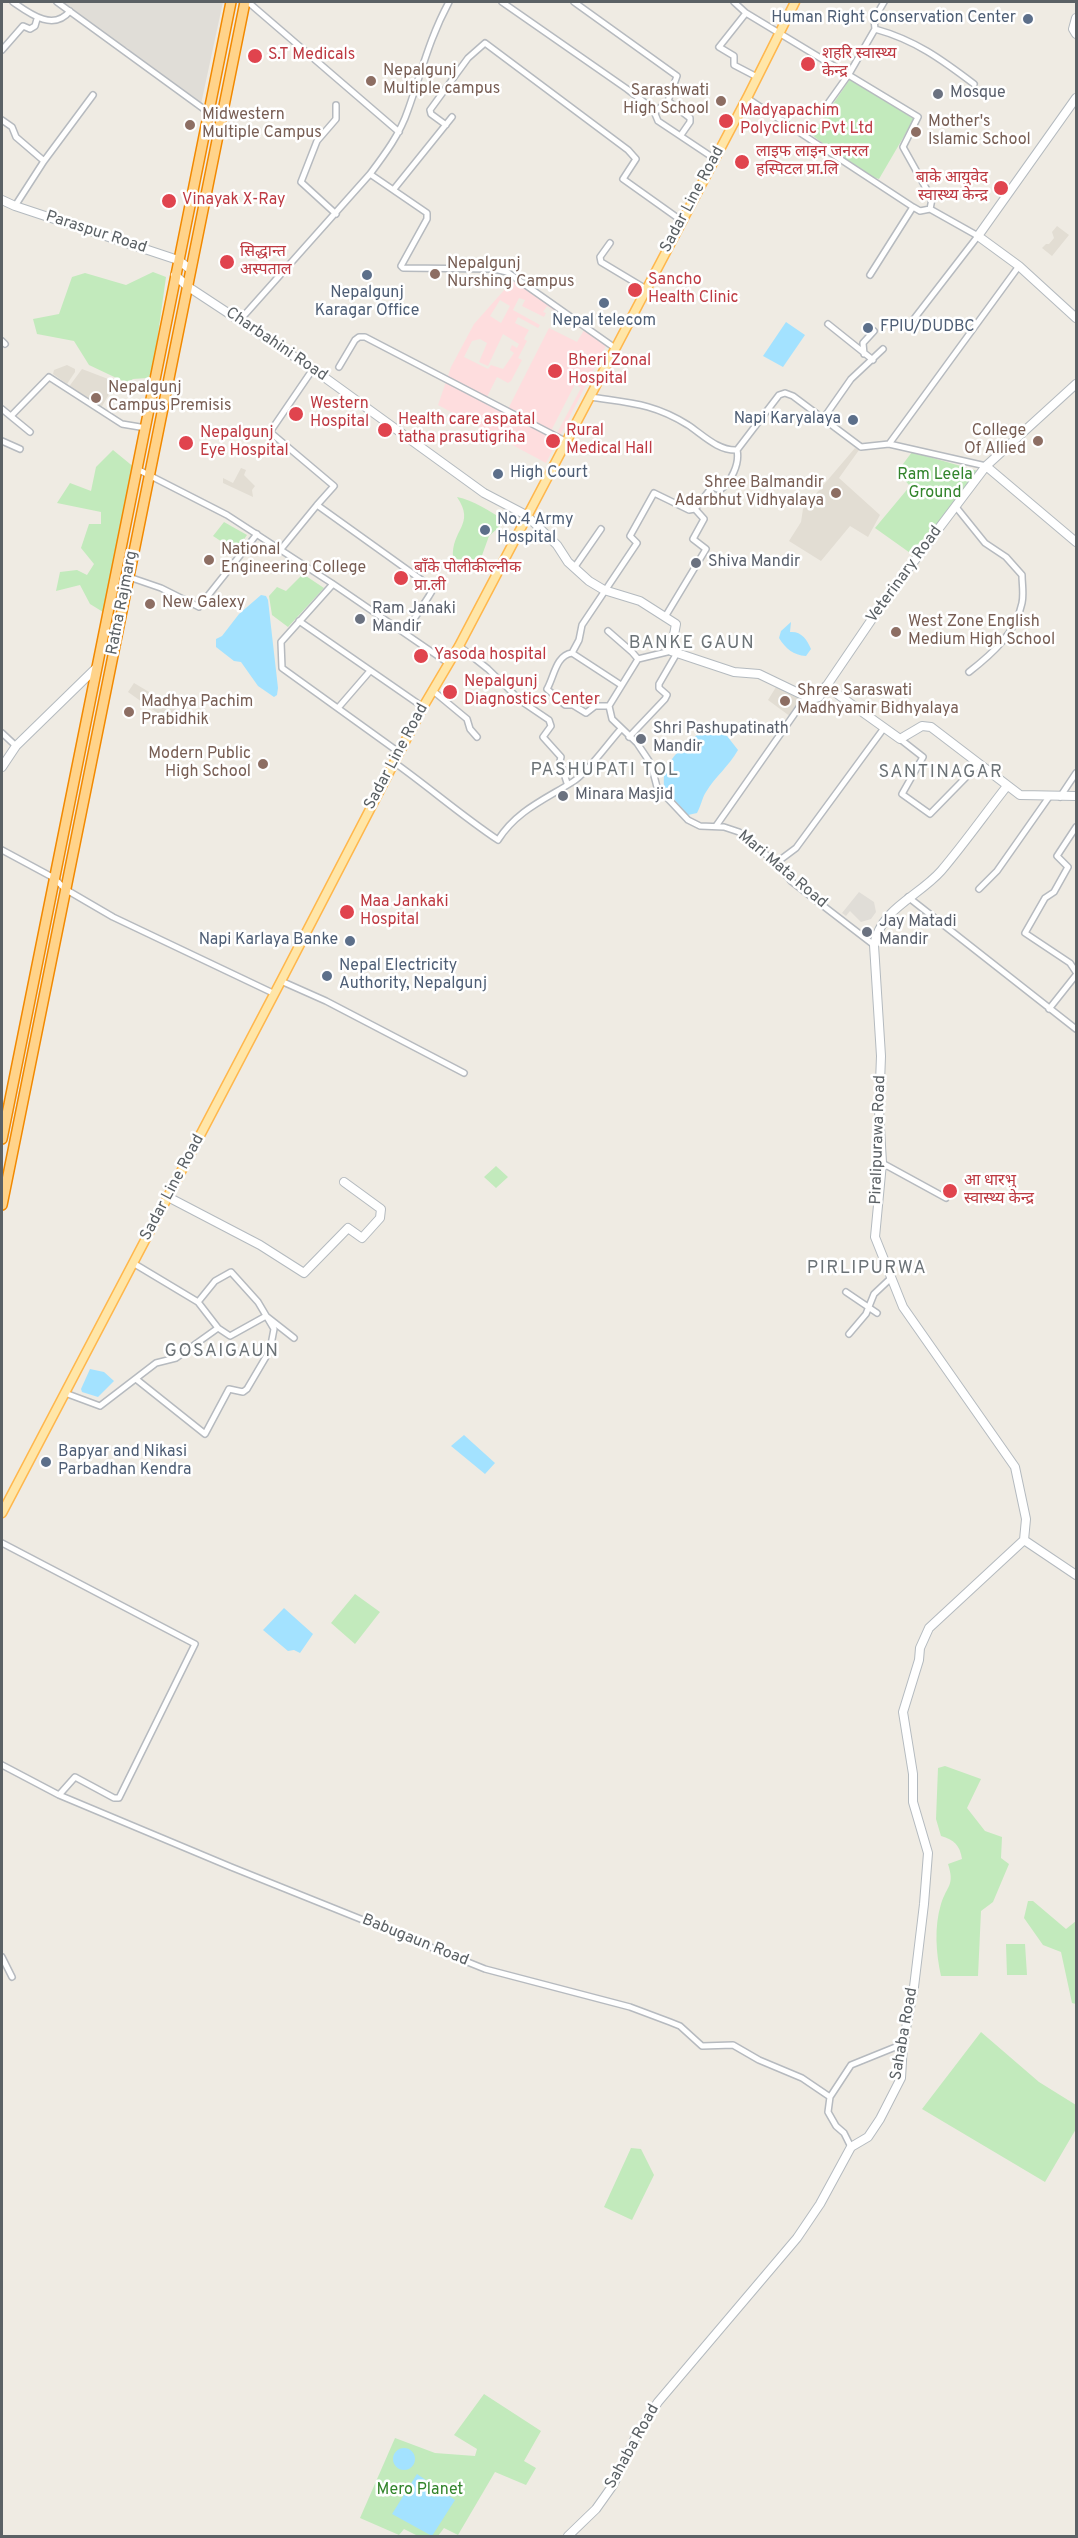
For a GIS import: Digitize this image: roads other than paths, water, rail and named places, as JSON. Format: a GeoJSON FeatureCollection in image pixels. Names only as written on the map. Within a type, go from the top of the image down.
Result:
{"type":"FeatureCollection","features":[{"type":"Feature","properties":{"kind":"highway","name":"Ratna Rajmarg"},"geometry":{"type":"LineString","coordinates":[[2,1139],[231,2]]}},
{"type":"Feature","properties":{"kind":"highway","name":"Ratna Rajmarg"},"geometry":{"type":"LineString","coordinates":[[2,1205],[148,473],[246,2]]}},
{"type":"Feature","properties":{"kind":"main road","name":"Sadar Line Road"},"geometry":{"type":"LineString","coordinates":[[2,1513],[423,707],[459,646],[715,159],[795,2]]}},
{"type":"Feature","properties":{"kind":"street"},"geometry":{"type":"LineString","coordinates":[[13,2],[38,19],[61,19],[70,11]]}},
{"type":"Feature","properties":{"kind":"street"},"geometry":{"type":"LineString","coordinates":[[57,2],[209,112]]}},
{"type":"Feature","properties":{"kind":"street"},"geometry":{"type":"LineString","coordinates":[[246,2],[399,132]]}},
{"type":"Feature","properties":{"kind":"street"},"geometry":{"type":"LineString","coordinates":[[240,320],[370,174],[399,132],[408,112],[434,29],[449,2]]}},
{"type":"Feature","properties":{"kind":"street"},"geometry":{"type":"LineString","coordinates":[[502,2],[627,89],[655,112],[658,121],[715,159]]}},
{"type":"Feature","properties":{"kind":"street"},"geometry":{"type":"LineString","coordinates":[[574,2],[677,75],[668,101],[655,112]]}},
{"type":"Feature","properties":{"kind":"street"},"geometry":{"type":"LineString","coordinates":[[734,2],[746,13],[918,117],[903,147],[932,199],[930,209]]}},
{"type":"Feature","properties":{"kind":"street"},"geometry":{"type":"LineString","coordinates":[[824,109],[849,74],[875,29],[874,19],[884,2]]}},
{"type":"Feature","properties":{"kind":"street"},"geometry":{"type":"LineString","coordinates":[[746,13],[719,47],[734,56],[734,65],[757,77]]}},
{"type":"Feature","properties":{"kind":"street"},"geometry":{"type":"LineString","coordinates":[[1077,18],[1073,29],[1077,34]]}},
{"type":"Feature","properties":{"kind":"street"},"geometry":{"type":"LineString","coordinates":[[2,50],[23,26],[30,29],[35,26],[38,19]]}},
{"type":"Feature","properties":{"kind":"street"},"geometry":{"type":"LineString","coordinates":[[875,29],[928,50],[974,84]]}},
{"type":"Feature","properties":{"kind":"street"},"geometry":{"type":"LineString","coordinates":[[446,125],[431,114],[430,110],[468,58],[484,43],[628,150],[636,159],[623,179],[682,221]]}},
{"type":"Feature","properties":{"kind":"street"},"geometry":{"type":"LineString","coordinates":[[15,206],[44,161],[93,95]]}},
{"type":"Feature","properties":{"kind":"street"},"geometry":{"type":"LineString","coordinates":[[747,98],[913,207],[920,211],[930,209],[978,236],[1019,266],[1077,318]]}},
{"type":"Feature","properties":{"kind":"street"},"geometry":{"type":"LineString","coordinates":[[910,324],[978,236],[1077,98]]}},
{"type":"Feature","properties":{"kind":"street"},"geometry":{"type":"LineString","coordinates":[[668,101],[690,118],[690,122],[681,135]]}},
{"type":"Feature","properties":{"kind":"street"},"geometry":{"type":"LineString","coordinates":[[336,105],[336,119],[317,141],[301,182],[336,214]]}},
{"type":"Feature","properties":{"kind":"street"},"geometry":{"type":"LineString","coordinates":[[394,189],[452,117]]}},
{"type":"Feature","properties":{"kind":"street"},"geometry":{"type":"LineString","coordinates":[[2,120],[12,127],[15,136],[44,161]]}},
{"type":"Feature","properties":{"kind":"street"},"geometry":{"type":"LineString","coordinates":[[370,174],[427,213],[427,219],[401,266],[403,268],[494,269],[507,272],[615,348]]}},
{"type":"Feature","properties":{"kind":"street","name":"Paraspur Road"},"geometry":{"type":"LineString","coordinates":[[2,201],[178,260],[190,269]]}},
{"type":"Feature","properties":{"kind":"street"},"geometry":{"type":"LineString","coordinates":[[870,275],[913,207]]}},
{"type":"Feature","properties":{"kind":"street"},"geometry":{"type":"LineString","coordinates":[[610,243],[600,256],[601,262],[646,289]]}},
{"type":"Feature","properties":{"kind":"street"},"geometry":{"type":"LineString","coordinates":[[889,444],[1019,266]]}},
{"type":"Feature","properties":{"kind":"street","name":"Charbahini Road"},"geometry":{"type":"LineString","coordinates":[[175,275],[186,286],[313,369],[476,487],[526,515],[589,582],[604,590],[640,601],[665,617]]}},
{"type":"Feature","properties":{"kind":"street"},"geometry":{"type":"LineString","coordinates":[[828,324],[873,360]]}},
{"type":"Feature","properties":{"kind":"street"},"geometry":{"type":"LineString","coordinates":[[864,354],[863,343],[874,331]]}},
{"type":"Feature","properties":{"kind":"street"},"geometry":{"type":"LineString","coordinates":[[339,367],[355,340],[358,337],[365,337],[565,441]]}},
{"type":"Feature","properties":{"kind":"street"},"geometry":{"type":"LineString","coordinates":[[823,419],[851,379],[883,349]]}},
{"type":"Feature","properties":{"kind":"street"},"geometry":{"type":"LineString","coordinates":[[281,549],[334,486],[270,432],[313,369]]}},
{"type":"Feature","properties":{"kind":"street"},"geometry":{"type":"LineString","coordinates":[[10,416],[49,377],[122,424],[146,428]]}},
{"type":"Feature","properties":{"kind":"street","name":"Veterinary Road"},"geometry":{"type":"LineString","coordinates":[[826,686],[887,597],[986,466],[1077,384]]}},
{"type":"Feature","properties":{"kind":"street"},"geometry":{"type":"LineString","coordinates":[[978,765],[958,788],[945,797],[930,814],[902,794],[923,758],[826,686],[819,698],[811,699],[759,674],[734,672],[674,652],[638,659],[609,706],[595,706],[586,713],[573,705],[565,705],[547,689],[560,661],[567,654],[572,653],[579,640],[582,625],[631,554],[637,543],[630,536],[654,493],[689,510],[695,509],[712,487],[720,490],[724,487],[738,464],[737,450],[781,394],[793,396],[861,447],[889,444],[986,466],[1077,542]]}},
{"type":"Feature","properties":{"kind":"street"},"geometry":{"type":"LineString","coordinates":[[590,397],[660,409],[721,447],[737,450]]}},
{"type":"Feature","properties":{"kind":"street"},"geometry":{"type":"LineString","coordinates":[[2,409],[30,432]]}},
{"type":"Feature","properties":{"kind":"street"},"geometry":{"type":"LineString","coordinates":[[2,441],[20,449]]}},
{"type":"Feature","properties":{"kind":"street"},"geometry":{"type":"LineString","coordinates":[[137,469],[227,515],[448,663]]}},
{"type":"Feature","properties":{"kind":"street"},"geometry":{"type":"LineString","coordinates":[[317,505],[430,586],[432,591],[405,633]]}},
{"type":"Feature","properties":{"kind":"street"},"geometry":{"type":"LineString","coordinates":[[956,507],[985,543],[1006,557],[1022,575],[1022,603],[1011,630],[991,655],[969,672]]}},
{"type":"Feature","properties":{"kind":"street"},"geometry":{"type":"LineString","coordinates":[[629,737],[667,695],[659,688],[659,684],[674,652],[676,624],[665,617],[706,549],[693,539],[704,519],[695,509]]}},
{"type":"Feature","properties":{"kind":"street"},"geometry":{"type":"LineString","coordinates":[[574,568],[601,529]]}},
{"type":"Feature","properties":{"kind":"street"},"geometry":{"type":"LineString","coordinates":[[129,577],[161,588],[199,607],[257,534]]}},
{"type":"Feature","properties":{"kind":"street"},"geometry":{"type":"LineString","coordinates":[[333,584],[280,642],[282,668],[400,753]]}},
{"type":"Feature","properties":{"kind":"street"},"geometry":{"type":"LineString","coordinates":[[299,621],[423,707]]}},
{"type":"Feature","properties":{"kind":"street"},"geometry":{"type":"LineString","coordinates":[[608,631],[638,659]]}},
{"type":"Feature","properties":{"kind":"street"},"geometry":{"type":"LineString","coordinates":[[459,646],[488,669],[521,701],[549,720],[551,726],[543,737],[561,757],[560,761],[567,783]]}},
{"type":"Feature","properties":{"kind":"street"},"geometry":{"type":"LineString","coordinates":[[572,653],[621,685]]}},
{"type":"Feature","properties":{"kind":"street"},"geometry":{"type":"LineString","coordinates":[[2,767],[16,746],[96,668]]}},
{"type":"Feature","properties":{"kind":"street"},"geometry":{"type":"LineString","coordinates":[[338,708],[370,670]]}},
{"type":"Feature","properties":{"kind":"street"},"geometry":{"type":"LineString","coordinates":[[432,690],[467,719],[470,729],[477,737]]}},
{"type":"Feature","properties":{"kind":"street"},"geometry":{"type":"LineString","coordinates":[[716,826],[807,696]]}},
{"type":"Feature","properties":{"kind":"street","name":"Mari Mata Road"},"geometry":{"type":"LineString","coordinates":[[609,706],[612,719],[637,743],[651,764],[657,787],[688,820],[700,826],[716,826],[739,832],[776,863],[791,881],[874,945]]}},
{"type":"Feature","properties":{"kind":"street"},"geometry":{"type":"LineString","coordinates":[[900,739],[922,726],[931,727],[1020,795],[1077,796]]}},
{"type":"Feature","properties":{"kind":"street"},"geometry":{"type":"LineString","coordinates":[[776,863],[796,848],[884,728]]}},
{"type":"Feature","properties":{"kind":"street"},"geometry":{"type":"LineString","coordinates":[[395,763],[464,817],[498,840],[508,825],[521,813],[575,780],[621,729]]}},
{"type":"Feature","properties":{"kind":"street"},"geometry":{"type":"LineString","coordinates":[[2,733],[16,746]]}},
{"type":"Feature","properties":{"kind":"street"},"geometry":{"type":"LineString","coordinates":[[1060,796],[1077,773]]}},
{"type":"Feature","properties":{"kind":"street","name":"Piralipurawa Road"},"geometry":{"type":"LineString","coordinates":[[1007,786],[939,873],[908,897],[883,921],[877,932],[874,945],[881,1056],[879,1110],[882,1162],[875,1236],[903,1307],[1015,1467],[1026,1519],[1024,1540]]}},
{"type":"Feature","properties":{"kind":"street"},"geometry":{"type":"LineString","coordinates":[[979,889],[996,871],[1049,797]]}},
{"type":"Feature","properties":{"kind":"street"},"geometry":{"type":"LineString","coordinates":[[1049,1009],[1077,974],[1070,963],[1025,933],[1045,898],[1054,892],[1068,867],[1057,856],[1077,827]]}},
{"type":"Feature","properties":{"kind":"street"},"geometry":{"type":"LineString","coordinates":[[2,850],[54,878],[65,889],[162,942],[275,994]]}},
{"type":"Feature","properties":{"kind":"street"},"geometry":{"type":"LineString","coordinates":[[908,897],[1077,1029]]}},
{"type":"Feature","properties":{"kind":"street"},"geometry":{"type":"LineString","coordinates":[[281,981],[326,1001],[464,1073]]}},
{"type":"Feature","properties":{"kind":"street"},"geometry":{"type":"LineString","coordinates":[[882,1162],[946,1198]]}},
{"type":"Feature","properties":{"kind":"street"},"geometry":{"type":"LineString","coordinates":[[168,1197],[275,1253],[304,1274],[348,1228],[362,1238],[380,1218],[381,1209],[344,1182]]}},
{"type":"Feature","properties":{"kind":"street"},"geometry":{"type":"LineString","coordinates":[[133,1263],[198,1302],[218,1328],[230,1336],[266,1317]]}},
{"type":"Feature","properties":{"kind":"street"},"geometry":{"type":"LineString","coordinates":[[136,1379],[205,1434],[229,1389],[243,1392],[247,1389],[270,1350],[273,1329],[258,1302],[231,1272],[215,1281],[198,1302]]}},
{"type":"Feature","properties":{"kind":"street"},"geometry":{"type":"LineString","coordinates":[[849,1334],[866,1314],[874,1294],[891,1278]]}},
{"type":"Feature","properties":{"kind":"street"},"geometry":{"type":"LineString","coordinates":[[846,1292],[878,1313]]}},
{"type":"Feature","properties":{"kind":"street"},"geometry":{"type":"LineString","coordinates":[[266,1317],[294,1338]]}},
{"type":"Feature","properties":{"kind":"street"},"geometry":{"type":"LineString","coordinates":[[65,1393],[100,1406],[156,1363],[176,1358],[218,1328]]}},
{"type":"Feature","properties":{"kind":"street"},"geometry":{"type":"LineString","coordinates":[[1024,1540],[1077,1575]]}},
{"type":"Feature","properties":{"kind":"street","name":"Sahaba Road"},"geometry":{"type":"LineString","coordinates":[[568,2536],[596,2509],[613,2485],[637,2434],[657,2402],[797,2238],[820,2204],[851,2147],[868,2137],[901,2078],[903,2044],[914,1987],[928,1853],[913,1802],[913,1774],[903,1712],[905,1700],[919,1660],[920,1648],[929,1628],[1024,1540]]}},
{"type":"Feature","properties":{"kind":"street"},"geometry":{"type":"LineString","coordinates":[[2,1543],[195,1644],[121,1796],[114,1798],[75,1777],[59,1795]]}},
{"type":"Feature","properties":{"kind":"street","name":"Babugaun Road"},"geometry":{"type":"LineString","coordinates":[[2,1765],[59,1795],[231,1868],[485,1969],[630,2007],[680,2026],[702,2046],[733,2045],[759,2060],[802,2078],[830,2097]]}},
{"type":"Feature","properties":{"kind":"street"},"geometry":{"type":"LineString","coordinates":[[2,1957],[12,1977]]}},
{"type":"Feature","properties":{"kind":"street"},"geometry":{"type":"LineString","coordinates":[[851,2147],[844,2133],[836,2126],[828,2112],[830,2097],[837,2082],[851,2065],[903,2044]]}},
{"type":"Feature","properties":{"kind":"water"},"geometry":{"type":"Polygon","coordinates":[[[786,322],[805,335],[783,367],[763,356],[786,322]]]}},
{"type":"Feature","properties":{"kind":"water"},"geometry":{"type":"Polygon","coordinates":[[[261,595],[266,596],[268,600],[278,688],[277,695],[274,697],[258,686],[241,662],[234,661],[216,647],[216,639],[222,636],[239,614],[261,595]]]}},
{"type":"Feature","properties":{"kind":"water"},"geometry":{"type":"Polygon","coordinates":[[[791,622],[790,632],[800,634],[811,649],[806,656],[790,651],[779,638],[781,631],[791,622]]]}},
{"type":"Feature","properties":{"kind":"water"},"geometry":{"type":"Polygon","coordinates":[[[711,727],[727,736],[738,750],[706,792],[697,813],[688,815],[664,788],[664,774],[680,750],[711,727]]]}},
{"type":"Feature","properties":{"kind":"water"},"geometry":{"type":"Polygon","coordinates":[[[90,1369],[104,1372],[114,1381],[98,1397],[82,1392],[81,1389],[90,1369]]]}},
{"type":"Feature","properties":{"kind":"water"},"geometry":{"type":"Polygon","coordinates":[[[464,1435],[495,1463],[485,1474],[451,1446],[464,1435]]]}},
{"type":"Feature","properties":{"kind":"water"},"geometry":{"type":"Polygon","coordinates":[[[284,1608],[313,1634],[300,1653],[294,1650],[288,1651],[263,1630],[284,1608]]]}},
{"type":"Feature","properties":{"kind":"water"},"geometry":{"type":"Polygon","coordinates":[[[404,2448],[412,2451],[415,2459],[412,2467],[404,2470],[396,2467],[393,2459],[396,2451],[404,2448]]]}},
{"type":"Feature","properties":{"kind":"water"},"geometry":{"type":"Polygon","coordinates":[[[417,2474],[455,2500],[432,2536],[392,2514],[417,2474]]]}},
{"type":"Feature","properties":{"kind":"place","name":"Human Right Conservation Center"},"geometry":{"type":"Point","coordinates":[1028,19]}},
{"type":"Feature","properties":{"kind":"place","name":"S.T Medicals"},"geometry":{"type":"Point","coordinates":[255,56]}},
{"type":"Feature","properties":{"kind":"place","name":"शहरि स्वास्थ्य केन्द्र"},"geometry":{"type":"Point","coordinates":[808,64]}},
{"type":"Feature","properties":{"kind":"place","name":"Nepalgunj Multiple campus"},"geometry":{"type":"Point","coordinates":[371,81]}},
{"type":"Feature","properties":{"kind":"place","name":"Mosque"},"geometry":{"type":"Point","coordinates":[938,94]}},
{"type":"Feature","properties":{"kind":"place","name":"Sarashwati High School"},"geometry":{"type":"Point","coordinates":[721,101]}},
{"type":"Feature","properties":{"kind":"place","name":"Madyapachim Polyclicnic Pvt Ltd"},"geometry":{"type":"Point","coordinates":[726,121]}},
{"type":"Feature","properties":{"kind":"place","name":"Midwestern Multiple Campus"},"geometry":{"type":"Point","coordinates":[190,125]}},
{"type":"Feature","properties":{"kind":"place","name":"Mother's Islamic School"},"geometry":{"type":"Point","coordinates":[916,132]}},
{"type":"Feature","properties":{"kind":"place","name":"लाइफ लाइन जनरल हस्पिटल प्रा.लि"},"geometry":{"type":"Point","coordinates":[742,162]}},
{"type":"Feature","properties":{"kind":"place","name":"बाके आयुवेद स्वास्थ्य केन्द्र"},"geometry":{"type":"Point","coordinates":[1001,188]}},
{"type":"Feature","properties":{"kind":"place","name":"Vinayak X-Ray"},"geometry":{"type":"Point","coordinates":[169,201]}},
{"type":"Feature","properties":{"kind":"place","name":"सिद्धान्त अस्पताल"},"geometry":{"type":"Point","coordinates":[227,262]}},
{"type":"Feature","properties":{"kind":"place","name":"Nepalgunj Nurshing Campus"},"geometry":{"type":"Point","coordinates":[435,274]}},
{"type":"Feature","properties":{"kind":"place","name":"Nepalgunj Karagar Office"},"geometry":{"type":"Point","coordinates":[367,275]}},
{"type":"Feature","properties":{"kind":"place","name":"Sancho Health Clinic"},"geometry":{"type":"Point","coordinates":[635,290]}},
{"type":"Feature","properties":{"kind":"place","name":"Nepal telecom"},"geometry":{"type":"Point","coordinates":[604,303]}},
{"type":"Feature","properties":{"kind":"place","name":"FPIU/DUDBC"},"geometry":{"type":"Point","coordinates":[868,328]}},
{"type":"Feature","properties":{"kind":"place","name":"Bheri Zonal Hospital"},"geometry":{"type":"Point","coordinates":[555,371]}},
{"type":"Feature","properties":{"kind":"place","name":"Nepalgunj Campus Premisis"},"geometry":{"type":"Point","coordinates":[96,398]}},
{"type":"Feature","properties":{"kind":"place","name":"Western Hospital"},"geometry":{"type":"Point","coordinates":[296,414]}},
{"type":"Feature","properties":{"kind":"place","name":"Napi Karyalaya"},"geometry":{"type":"Point","coordinates":[853,420]}},
{"type":"Feature","properties":{"kind":"place","name":"Health care aspatal tatha prasutigriha"},"geometry":{"type":"Point","coordinates":[385,430]}},
{"type":"Feature","properties":{"kind":"place","name":"Rural Medical Hall"},"geometry":{"type":"Point","coordinates":[553,441]}},
{"type":"Feature","properties":{"kind":"place","name":"College Of Allied"},"geometry":{"type":"Point","coordinates":[1038,441]}},
{"type":"Feature","properties":{"kind":"place","name":"Nepalgunj Eye Hospital"},"geometry":{"type":"Point","coordinates":[186,443]}},
{"type":"Feature","properties":{"kind":"place","name":"High Court"},"geometry":{"type":"Point","coordinates":[498,474]}},
{"type":"Feature","properties":{"kind":"place","name":"Shree Balmandir Adarbhut Vidhyalaya"},"geometry":{"type":"Point","coordinates":[836,493]}},
{"type":"Feature","properties":{"kind":"place","name":"No.4 Army Hospital"},"geometry":{"type":"Point","coordinates":[485,530]}},
{"type":"Feature","properties":{"kind":"place","name":"National Engineering College"},"geometry":{"type":"Point","coordinates":[209,560]}},
{"type":"Feature","properties":{"kind":"place","name":"Shiva Mandir"},"geometry":{"type":"Point","coordinates":[696,563]}},
{"type":"Feature","properties":{"kind":"place","name":"बाँके पोलीकील्नीक प्रा.ली"},"geometry":{"type":"Point","coordinates":[401,578]}},
{"type":"Feature","properties":{"kind":"place","name":"New Galexy"},"geometry":{"type":"Point","coordinates":[150,604]}},
{"type":"Feature","properties":{"kind":"place","name":"Ram Janaki Mandir"},"geometry":{"type":"Point","coordinates":[360,619]}},
{"type":"Feature","properties":{"kind":"place","name":"West Zone English Medium High School"},"geometry":{"type":"Point","coordinates":[896,632]}},
{"type":"Feature","properties":{"kind":"place","name":"Yasoda hospital"},"geometry":{"type":"Point","coordinates":[421,656]}},
{"type":"Feature","properties":{"kind":"place","name":"Nepalgunj Diagnostics Center"},"geometry":{"type":"Point","coordinates":[450,692]}},
{"type":"Feature","properties":{"kind":"place","name":"Shree Saraswati Madhyamir Bidhyalaya"},"geometry":{"type":"Point","coordinates":[785,701]}},
{"type":"Feature","properties":{"kind":"place","name":"Madhya Pachim Prabidhik"},"geometry":{"type":"Point","coordinates":[129,712]}},
{"type":"Feature","properties":{"kind":"place","name":"Shri Pashupatinath Mandir"},"geometry":{"type":"Point","coordinates":[641,739]}},
{"type":"Feature","properties":{"kind":"place","name":"Modern Public High School"},"geometry":{"type":"Point","coordinates":[263,764]}},
{"type":"Feature","properties":{"kind":"place","name":"Minara Masjid"},"geometry":{"type":"Point","coordinates":[563,796]}},
{"type":"Feature","properties":{"kind":"place","name":"Maa Jankaki Hospital"},"geometry":{"type":"Point","coordinates":[347,912]}},
{"type":"Feature","properties":{"kind":"place","name":"Jay Matadi Mandir"},"geometry":{"type":"Point","coordinates":[867,932]}},
{"type":"Feature","properties":{"kind":"place","name":"Napi Karlaya Banke"},"geometry":{"type":"Point","coordinates":[350,941]}},
{"type":"Feature","properties":{"kind":"place","name":"Nepal Electricity Authority, Nepalgunj"},"geometry":{"type":"Point","coordinates":[327,976]}},
{"type":"Feature","properties":{"kind":"place","name":"आ धारभु स्वास्थ्य केन्द्र"},"geometry":{"type":"Point","coordinates":[950,1191]}},
{"type":"Feature","properties":{"kind":"place","name":"Bapyar and Nikasi Parbadhan Kendra"},"geometry":{"type":"Point","coordinates":[46,1462]}},
{"type":"Feature","properties":{"kind":"district","name":"BANKE GAUN"},"geometry":{"type":"Point","coordinates":[692,644]}},
{"type":"Feature","properties":{"kind":"district","name":"PASHUPATI TOL"},"geometry":{"type":"Point","coordinates":[605,771]}},
{"type":"Feature","properties":{"kind":"district","name":"SANTINAGAR"},"geometry":{"type":"Point","coordinates":[941,773]}},
{"type":"Feature","properties":{"kind":"district","name":"PIRLIPURWA"},"geometry":{"type":"Point","coordinates":[867,1269]}},
{"type":"Feature","properties":{"kind":"district","name":"GOSAIGAUN"},"geometry":{"type":"Point","coordinates":[222,1352]}},
{"type":"Feature","properties":{"kind":"park label","name":"Ram Leela Ground"},"geometry":{"type":"Point","coordinates":[935,485]}},
{"type":"Feature","properties":{"kind":"park label","name":"Mero Planet"},"geometry":{"type":"Point","coordinates":[420,2491]}}]}
